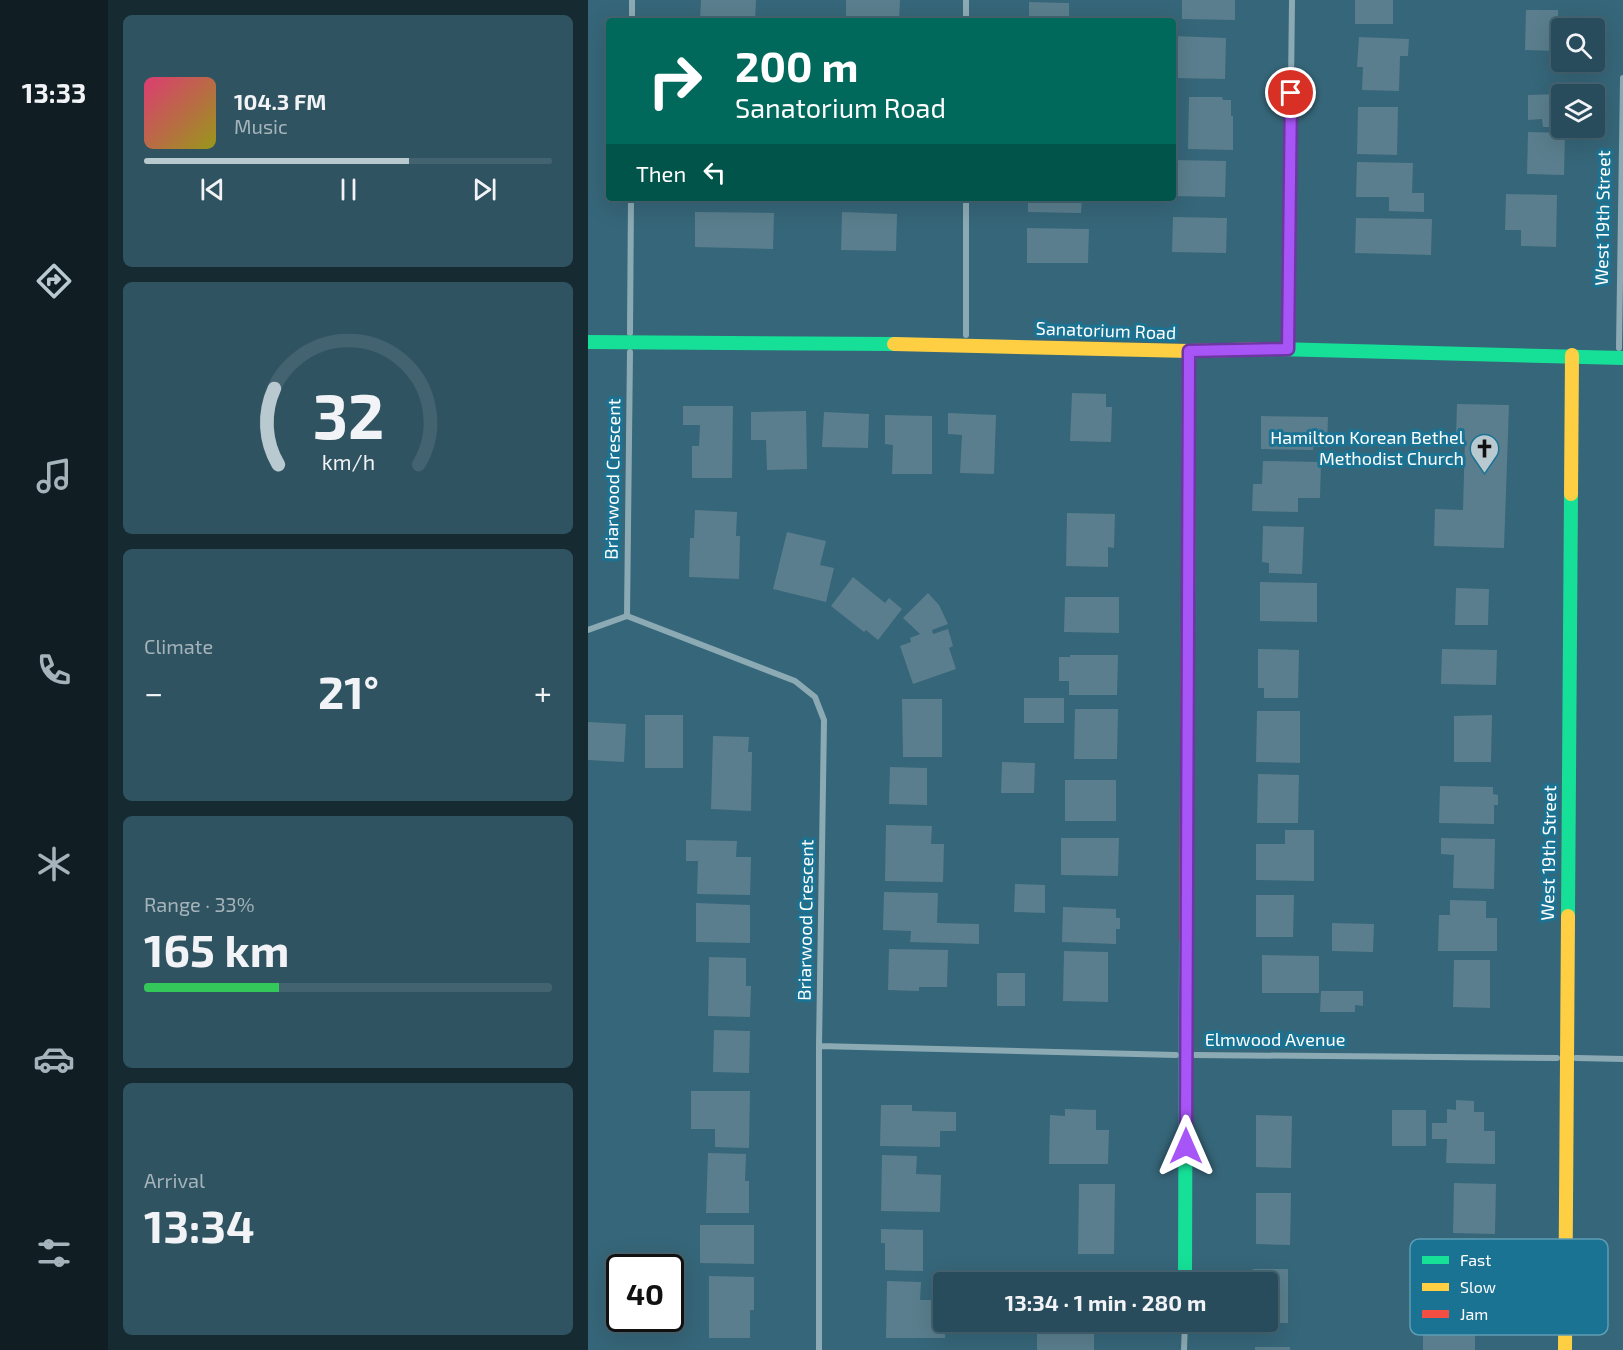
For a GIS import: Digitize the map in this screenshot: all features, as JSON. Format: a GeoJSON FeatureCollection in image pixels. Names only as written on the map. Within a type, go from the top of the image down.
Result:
{"type":"FeatureCollection","features":[{"type":"Feature","properties":{"kind":"street"},"geometry":{"type":"LineString","coordinates":[[632,0],[632,18]]}},
{"type":"Feature","properties":{"kind":"street"},"geometry":{"type":"LineString","coordinates":[[966,0],[966,18]]}},
{"type":"Feature","properties":{"kind":"street"},"geometry":{"type":"LineString","coordinates":[[1288,349],[1292,0]]}},
{"type":"Feature","properties":{"kind":"street","name":"West 19th Street"},"geometry":{"type":"LineString","coordinates":[[1621,358],[1623,78]]}},
{"type":"Feature","properties":{"kind":"street","name":"Briarwood Crescent"},"geometry":{"type":"LineString","coordinates":[[631,201],[627,616],[795,681],[814,698],[824,720],[819,1047],[819,1350]]}},
{"type":"Feature","properties":{"kind":"street"},"geometry":{"type":"LineString","coordinates":[[966,201],[966,345]]}},
{"type":"Feature","properties":{"kind":"street","name":"Sanatorium Road"},"geometry":{"type":"LineString","coordinates":[[588,342],[966,345],[1189,351],[1288,349],[1621,358]]}},
{"type":"Feature","properties":{"kind":"street"},"geometry":{"type":"LineString","coordinates":[[1185,1272],[1189,351]]}},
{"type":"Feature","properties":{"kind":"street","name":"West 19th Street"},"geometry":{"type":"LineString","coordinates":[[1565,1239],[1572,356]]}},
{"type":"Feature","properties":{"kind":"street"},"geometry":{"type":"LineString","coordinates":[[588,630],[627,616]]}},
{"type":"Feature","properties":{"kind":"street","name":"Elmwood Avenue"},"geometry":{"type":"LineString","coordinates":[[819,1047],[1186,1055],[1623,1059]]}},
{"type":"Feature","properties":{"kind":"street"},"geometry":{"type":"LineString","coordinates":[[1184,1350],[1185,1332]]}},
{"type":"Feature","properties":{"kind":"street","name":"West 19th Street"},"geometry":{"type":"LineString","coordinates":[[1565,1335],[1565,1350]]}},
{"type":"Feature","properties":{"kind":"building"},"geometry":{"type":"Polygon","coordinates":[[[701,0],[756,0],[755,18],[700,18],[701,0]]]}},
{"type":"Feature","properties":{"kind":"building"},"geometry":{"type":"Polygon","coordinates":[[[846,0],[900,0],[899,18],[846,18],[846,0]]]}},
{"type":"Feature","properties":{"kind":"building"},"geometry":{"type":"Polygon","coordinates":[[[1182,0],[1235,0],[1235,20],[1182,19],[1182,0]]]}},
{"type":"Feature","properties":{"kind":"building"},"geometry":{"type":"Polygon","coordinates":[[[1355,0],[1393,0],[1393,24],[1355,24],[1355,0]]]}},
{"type":"Feature","properties":{"kind":"building"},"geometry":{"type":"Polygon","coordinates":[[[1029,2],[1069,3],[1069,18],[1029,18],[1029,2]]]}},
{"type":"Feature","properties":{"kind":"building"},"geometry":{"type":"Polygon","coordinates":[[[1526,10],[1558,10],[1558,18],[1551,18],[1551,51],[1525,50],[1526,10]]]}},
{"type":"Feature","properties":{"kind":"building"},"geometry":{"type":"Polygon","coordinates":[[[1176,36],[1226,38],[1225,79],[1176,78],[1176,36]]]}},
{"type":"Feature","properties":{"kind":"building"},"geometry":{"type":"Polygon","coordinates":[[[1359,37],[1409,39],[1408,56],[1400,56],[1399,91],[1362,90],[1363,67],[1357,67],[1359,37]]]}},
{"type":"Feature","properties":{"kind":"building"},"geometry":{"type":"Polygon","coordinates":[[[1551,94],[1551,127],[1543,127],[1542,119],[1528,120],[1528,95],[1551,94]]]}},
{"type":"Feature","properties":{"kind":"building"},"geometry":{"type":"Polygon","coordinates":[[[1189,97],[1222,97],[1223,100],[1231,100],[1233,150],[1188,149],[1189,97]]]}},
{"type":"Feature","properties":{"kind":"building"},"geometry":{"type":"Polygon","coordinates":[[[1358,107],[1398,107],[1397,155],[1357,154],[1358,107]]]}},
{"type":"Feature","properties":{"kind":"building"},"geometry":{"type":"Polygon","coordinates":[[[1528,132],[1551,133],[1551,138],[1565,138],[1564,175],[1527,174],[1528,132]]]}},
{"type":"Feature","properties":{"kind":"building"},"geometry":{"type":"Polygon","coordinates":[[[1176,160],[1226,161],[1225,197],[1176,196],[1176,160]]]}},
{"type":"Feature","properties":{"kind":"building"},"geometry":{"type":"Polygon","coordinates":[[[1357,162],[1413,163],[1412,193],[1424,193],[1424,212],[1389,211],[1389,197],[1356,197],[1357,162]]]}},
{"type":"Feature","properties":{"kind":"building"},"geometry":{"type":"Polygon","coordinates":[[[1506,194],[1557,195],[1556,247],[1521,246],[1521,230],[1505,230],[1506,194]]]}},
{"type":"Feature","properties":{"kind":"building"},"geometry":{"type":"Polygon","coordinates":[[[1028,201],[1082,201],[1081,213],[1028,212],[1028,201]]]}},
{"type":"Feature","properties":{"kind":"building"},"geometry":{"type":"Polygon","coordinates":[[[695,212],[774,213],[773,249],[695,247],[695,212]]]}},
{"type":"Feature","properties":{"kind":"building"},"geometry":{"type":"Polygon","coordinates":[[[842,212],[897,214],[896,251],[841,250],[842,212]]]}},
{"type":"Feature","properties":{"kind":"building"},"geometry":{"type":"Polygon","coordinates":[[[1173,217],[1227,218],[1226,253],[1172,252],[1173,217]]]}},
{"type":"Feature","properties":{"kind":"building"},"geometry":{"type":"Polygon","coordinates":[[[1356,218],[1432,219],[1431,255],[1355,253],[1356,218]]]}},
{"type":"Feature","properties":{"kind":"building"},"geometry":{"type":"Polygon","coordinates":[[[1027,228],[1089,229],[1088,263],[1027,263],[1027,228]]]}},
{"type":"Feature","properties":{"kind":"building"},"geometry":{"type":"Polygon","coordinates":[[[1072,393],[1106,394],[1106,407],[1112,407],[1111,442],[1070,441],[1072,393]]]}},
{"type":"Feature","properties":{"kind":"building","name":"Hamilton Korean Bethel Methodist Church"},"geometry":{"type":"Polygon","coordinates":[[[1457,404],[1509,405],[1504,548],[1434,546],[1435,509],[1463,510],[1465,437],[1456,437],[1457,404]]]}},
{"type":"Feature","properties":{"kind":"building"},"geometry":{"type":"Polygon","coordinates":[[[683,406],[733,406],[732,478],[692,478],[692,446],[699,446],[700,425],[683,425],[683,406]]]}},
{"type":"Feature","properties":{"kind":"building"},"geometry":{"type":"Polygon","coordinates":[[[806,411],[807,469],[767,470],[766,440],[751,440],[751,412],[806,411]]]}},
{"type":"Feature","properties":{"kind":"building"},"geometry":{"type":"Polygon","coordinates":[[[824,412],[869,414],[868,448],[822,447],[824,412]]]}},
{"type":"Feature","properties":{"kind":"building"},"geometry":{"type":"Polygon","coordinates":[[[948,413],[996,415],[994,474],[960,473],[962,435],[948,434],[948,413]]]}},
{"type":"Feature","properties":{"kind":"building"},"geometry":{"type":"Polygon","coordinates":[[[885,415],[932,416],[932,474],[892,474],[893,445],[885,444],[885,415]]]}},
{"type":"Feature","properties":{"kind":"building"},"geometry":{"type":"Polygon","coordinates":[[[1261,416],[1328,417],[1327,447],[1313,447],[1313,450],[1261,449],[1261,416]]]}},
{"type":"Feature","properties":{"kind":"building"},"geometry":{"type":"Polygon","coordinates":[[[1263,461],[1321,462],[1320,498],[1298,498],[1298,512],[1252,511],[1253,484],[1262,484],[1263,461]]]}},
{"type":"Feature","properties":{"kind":"building"},"geometry":{"type":"Polygon","coordinates":[[[695,510],[737,512],[736,536],[740,536],[739,579],[689,577],[690,538],[694,538],[695,510]]]}},
{"type":"Feature","properties":{"kind":"building"},"geometry":{"type":"Polygon","coordinates":[[[1067,513],[1115,514],[1114,548],[1108,547],[1108,567],[1066,566],[1067,513]]]}},
{"type":"Feature","properties":{"kind":"building"},"geometry":{"type":"Polygon","coordinates":[[[1263,526],[1304,527],[1302,574],[1269,573],[1269,563],[1262,562],[1263,526]]]}},
{"type":"Feature","properties":{"kind":"building"},"geometry":{"type":"Polygon","coordinates":[[[787,532],[826,541],[820,565],[834,568],[826,602],[773,589],[787,532]]]}},
{"type":"Feature","properties":{"kind":"building"},"geometry":{"type":"Polygon","coordinates":[[[853,577],[885,603],[889,598],[902,609],[878,640],[831,606],[853,577]]]}},
{"type":"Feature","properties":{"kind":"building"},"geometry":{"type":"Polygon","coordinates":[[[1260,582],[1317,583],[1317,622],[1260,621],[1260,582]]]}},
{"type":"Feature","properties":{"kind":"building"},"geometry":{"type":"Polygon","coordinates":[[[1456,588],[1489,589],[1488,625],[1455,625],[1456,588]]]}},
{"type":"Feature","properties":{"kind":"building"},"geometry":{"type":"Polygon","coordinates":[[[928,593],[939,605],[948,624],[932,630],[933,634],[948,629],[953,646],[949,648],[956,669],[913,684],[900,646],[911,642],[910,638],[920,634],[903,618],[928,593]]]}},
{"type":"Feature","properties":{"kind":"building"},"geometry":{"type":"Polygon","coordinates":[[[1065,597],[1119,597],[1119,633],[1064,632],[1065,597]]]}},
{"type":"Feature","properties":{"kind":"building"},"geometry":{"type":"Polygon","coordinates":[[[1258,649],[1299,650],[1298,698],[1264,698],[1264,688],[1258,688],[1258,649]]]}},
{"type":"Feature","properties":{"kind":"building"},"geometry":{"type":"Polygon","coordinates":[[[1442,649],[1497,650],[1496,685],[1441,684],[1442,649]]]}},
{"type":"Feature","properties":{"kind":"building"},"geometry":{"type":"Polygon","coordinates":[[[1070,655],[1118,655],[1117,695],[1069,695],[1069,681],[1059,681],[1059,657],[1070,657],[1070,655]]]}},
{"type":"Feature","properties":{"kind":"building"},"geometry":{"type":"Polygon","coordinates":[[[1024,698],[1064,698],[1064,723],[1024,723],[1024,698]]]}},
{"type":"Feature","properties":{"kind":"building"},"geometry":{"type":"Polygon","coordinates":[[[902,699],[942,699],[942,757],[903,757],[902,699]]]}},
{"type":"Feature","properties":{"kind":"building"},"geometry":{"type":"Polygon","coordinates":[[[1075,709],[1118,709],[1117,759],[1074,759],[1075,709]]]}},
{"type":"Feature","properties":{"kind":"building"},"geometry":{"type":"Polygon","coordinates":[[[1257,711],[1300,711],[1300,763],[1256,762],[1257,711]]]}},
{"type":"Feature","properties":{"kind":"building"},"geometry":{"type":"Polygon","coordinates":[[[645,715],[683,715],[683,768],[645,768],[645,715]]]}},
{"type":"Feature","properties":{"kind":"building"},"geometry":{"type":"Polygon","coordinates":[[[1492,715],[1491,762],[1454,762],[1454,716],[1492,715]]]}},
{"type":"Feature","properties":{"kind":"building"},"geometry":{"type":"Polygon","coordinates":[[[588,722],[626,724],[624,762],[588,760],[588,722]]]}},
{"type":"Feature","properties":{"kind":"building"},"geometry":{"type":"Polygon","coordinates":[[[713,736],[749,737],[748,752],[752,752],[751,811],[711,809],[713,736]]]}},
{"type":"Feature","properties":{"kind":"building"},"geometry":{"type":"Polygon","coordinates":[[[1002,762],[1035,763],[1034,793],[1001,793],[1002,762]]]}},
{"type":"Feature","properties":{"kind":"building"},"geometry":{"type":"Polygon","coordinates":[[[890,767],[927,768],[927,805],[889,804],[890,767]]]}},
{"type":"Feature","properties":{"kind":"building"},"geometry":{"type":"Polygon","coordinates":[[[1258,774],[1299,775],[1298,823],[1257,823],[1258,774]]]}},
{"type":"Feature","properties":{"kind":"building"},"geometry":{"type":"Polygon","coordinates":[[[1065,780],[1116,780],[1116,821],[1065,821],[1065,780]]]}},
{"type":"Feature","properties":{"kind":"building"},"geometry":{"type":"Polygon","coordinates":[[[1440,786],[1493,787],[1493,794],[1498,795],[1498,805],[1494,805],[1494,824],[1439,823],[1440,786]]]}},
{"type":"Feature","properties":{"kind":"building"},"geometry":{"type":"Polygon","coordinates":[[[886,825],[932,826],[931,844],[944,844],[943,882],[885,881],[886,825]]]}},
{"type":"Feature","properties":{"kind":"building"},"geometry":{"type":"Polygon","coordinates":[[[1285,830],[1314,830],[1314,881],[1256,880],[1256,844],[1285,844],[1285,830]]]}},
{"type":"Feature","properties":{"kind":"building"},"geometry":{"type":"Polygon","coordinates":[[[1061,838],[1119,838],[1118,876],[1061,875],[1061,838]]]}},
{"type":"Feature","properties":{"kind":"building"},"geometry":{"type":"Polygon","coordinates":[[[1441,838],[1495,839],[1494,889],[1453,888],[1454,855],[1441,854],[1441,838]]]}},
{"type":"Feature","properties":{"kind":"building"},"geometry":{"type":"Polygon","coordinates":[[[686,840],[737,841],[736,857],[751,857],[750,895],[697,894],[698,861],[686,861],[686,840]]]}},
{"type":"Feature","properties":{"kind":"building"},"geometry":{"type":"Polygon","coordinates":[[[1015,884],[1045,885],[1045,913],[1014,912],[1015,884]]]}},
{"type":"Feature","properties":{"kind":"building"},"geometry":{"type":"Polygon","coordinates":[[[884,892],[938,893],[937,923],[979,924],[979,944],[910,942],[911,931],[883,930],[884,892]]]}},
{"type":"Feature","properties":{"kind":"building"},"geometry":{"type":"Polygon","coordinates":[[[1256,895],[1294,895],[1293,937],[1256,937],[1256,895]]]}},
{"type":"Feature","properties":{"kind":"building"},"geometry":{"type":"Polygon","coordinates":[[[1450,900],[1486,901],[1486,918],[1497,918],[1497,951],[1438,951],[1439,915],[1450,915],[1450,900]]]}},
{"type":"Feature","properties":{"kind":"building"},"geometry":{"type":"Polygon","coordinates":[[[696,903],[750,905],[750,943],[696,942],[696,903]]]}},
{"type":"Feature","properties":{"kind":"building"},"geometry":{"type":"Polygon","coordinates":[[[1063,907],[1116,909],[1116,918],[1120,918],[1120,929],[1116,929],[1116,944],[1062,942],[1063,907]]]}},
{"type":"Feature","properties":{"kind":"building"},"geometry":{"type":"Polygon","coordinates":[[[1332,923],[1374,924],[1373,952],[1332,951],[1332,923]]]}},
{"type":"Feature","properties":{"kind":"building"},"geometry":{"type":"Polygon","coordinates":[[[889,949],[948,950],[947,987],[919,987],[919,991],[888,990],[889,949]]]}},
{"type":"Feature","properties":{"kind":"building"},"geometry":{"type":"Polygon","coordinates":[[[1064,951],[1108,952],[1108,1002],[1063,1001],[1064,951]]]}},
{"type":"Feature","properties":{"kind":"building"},"geometry":{"type":"Polygon","coordinates":[[[1262,955],[1319,956],[1319,993],[1262,993],[1262,955]]]}},
{"type":"Feature","properties":{"kind":"building"},"geometry":{"type":"Polygon","coordinates":[[[709,957],[746,958],[746,986],[751,986],[750,1017],[708,1016],[709,957]]]}},
{"type":"Feature","properties":{"kind":"building"},"geometry":{"type":"Polygon","coordinates":[[[1454,960],[1490,960],[1490,1008],[1453,1007],[1454,960]]]}},
{"type":"Feature","properties":{"kind":"building"},"geometry":{"type":"Polygon","coordinates":[[[997,973],[1025,973],[1025,1006],[997,1006],[997,973]]]}},
{"type":"Feature","properties":{"kind":"building"},"geometry":{"type":"Polygon","coordinates":[[[1321,991],[1363,991],[1363,1006],[1355,1005],[1355,1012],[1320,1012],[1321,991]]]}},
{"type":"Feature","properties":{"kind":"building"},"geometry":{"type":"Polygon","coordinates":[[[714,1030],[750,1031],[749,1073],[713,1072],[714,1030]]]}},
{"type":"Feature","properties":{"kind":"building"},"geometry":{"type":"Polygon","coordinates":[[[691,1091],[750,1091],[749,1148],[715,1147],[715,1129],[691,1129],[691,1091]]]}},
{"type":"Feature","properties":{"kind":"building"},"geometry":{"type":"Polygon","coordinates":[[[1456,1100],[1474,1101],[1474,1112],[1484,1112],[1484,1131],[1495,1131],[1495,1164],[1446,1163],[1447,1139],[1432,1139],[1432,1123],[1447,1123],[1447,1109],[1456,1110],[1456,1100]]]}},
{"type":"Feature","properties":{"kind":"building"},"geometry":{"type":"Polygon","coordinates":[[[881,1105],[912,1105],[912,1111],[956,1112],[956,1131],[940,1131],[940,1147],[880,1146],[881,1105]]]}},
{"type":"Feature","properties":{"kind":"building"},"geometry":{"type":"Polygon","coordinates":[[[1065,1109],[1096,1110],[1096,1130],[1109,1130],[1108,1164],[1049,1164],[1050,1115],[1065,1116],[1065,1109]]]}},
{"type":"Feature","properties":{"kind":"building"},"geometry":{"type":"Polygon","coordinates":[[[1392,1110],[1426,1110],[1426,1146],[1392,1146],[1392,1110]]]}},
{"type":"Feature","properties":{"kind":"building"},"geometry":{"type":"Polygon","coordinates":[[[1256,1115],[1292,1116],[1291,1168],[1256,1167],[1256,1115]]]}},
{"type":"Feature","properties":{"kind":"building"},"geometry":{"type":"Polygon","coordinates":[[[708,1153],[746,1154],[745,1181],[749,1181],[749,1213],[706,1213],[708,1153]]]}},
{"type":"Feature","properties":{"kind":"building"},"geometry":{"type":"Polygon","coordinates":[[[882,1155],[917,1156],[916,1174],[941,1175],[940,1212],[881,1211],[882,1155]]]}},
{"type":"Feature","properties":{"kind":"building"},"geometry":{"type":"Polygon","coordinates":[[[1454,1183],[1496,1184],[1495,1234],[1453,1233],[1454,1183]]]}},
{"type":"Feature","properties":{"kind":"building"},"geometry":{"type":"Polygon","coordinates":[[[1079,1184],[1115,1184],[1114,1254],[1078,1254],[1079,1184]]]}},
{"type":"Feature","properties":{"kind":"building"},"geometry":{"type":"Polygon","coordinates":[[[1256,1193],[1291,1193],[1290,1245],[1256,1244],[1256,1193]]]}},
{"type":"Feature","properties":{"kind":"building"},"geometry":{"type":"Polygon","coordinates":[[[700,1225],[754,1225],[754,1264],[700,1263],[700,1225]]]}},
{"type":"Feature","properties":{"kind":"building"},"geometry":{"type":"Polygon","coordinates":[[[881,1229],[923,1230],[923,1271],[885,1270],[885,1243],[881,1243],[881,1229]]]}},
{"type":"Feature","properties":{"kind":"building"},"geometry":{"type":"Polygon","coordinates":[[[1253,1269],[1288,1269],[1288,1323],[1278,1323],[1278,1272],[1253,1272],[1253,1269]]]}},
{"type":"Feature","properties":{"kind":"building"},"geometry":{"type":"Polygon","coordinates":[[[709,1276],[754,1277],[754,1310],[750,1310],[750,1338],[709,1338],[709,1276]]]}},
{"type":"Feature","properties":{"kind":"building"},"geometry":{"type":"Polygon","coordinates":[[[887,1281],[921,1282],[920,1300],[933,1300],[933,1332],[945,1332],[945,1338],[886,1338],[887,1281]]]}},
{"type":"Feature","properties":{"kind":"building"},"geometry":{"type":"Polygon","coordinates":[[[1037,1332],[1094,1332],[1094,1350],[1037,1350],[1037,1332]]]}},
{"type":"Feature","properties":{"kind":"building"},"geometry":{"type":"Polygon","coordinates":[[[1423,1335],[1475,1335],[1475,1350],[1423,1350],[1423,1335]]]}},
{"type":"Feature","properties":{"kind":"building"},"geometry":{"type":"Polygon","coordinates":[[[1255,1347],[1290,1347],[1290,1350],[1255,1350],[1255,1347]]]}},
{"type":"Feature","properties":{"kind":"traffic: fast"},"geometry":{"type":"LineString","coordinates":[[588,342],[894,344]]}},
{"type":"Feature","properties":{"kind":"traffic: fast"},"geometry":{"type":"LineString","coordinates":[[1276,349],[1623,358]]}},
{"type":"Feature","properties":{"kind":"traffic: fast"},"geometry":{"type":"LineString","coordinates":[[1188,616],[1189,351]]}},
{"type":"Feature","properties":{"kind":"traffic: fast"},"geometry":{"type":"LineString","coordinates":[[1568,916],[1571,494]]}},
{"type":"Feature","properties":{"kind":"traffic: fast"},"geometry":{"type":"LineString","coordinates":[[1185,1272],[1186,938]]}},
{"type":"Feature","properties":{"kind":"traffic: slow"},"geometry":{"type":"LineString","coordinates":[[894,344],[1189,351],[1276,349]]}},
{"type":"Feature","properties":{"kind":"traffic: slow"},"geometry":{"type":"LineString","coordinates":[[1571,494],[1572,355]]}},
{"type":"Feature","properties":{"kind":"traffic: slow"},"geometry":{"type":"LineString","coordinates":[[1566,1239],[1568,916]]}},
{"type":"Feature","properties":{"kind":"traffic: slow"},"geometry":{"type":"LineString","coordinates":[[1565,1335],[1565,1350]]}},
{"type":"Feature","properties":{"kind":"traffic: jam"},"geometry":{"type":"LineString","coordinates":[[1186,938],[1188,616]]}},
{"type":"Feature","properties":{"kind":"place","name":"Hamilton Korean Bethel Methodist Church"},"geometry":{"type":"Point","coordinates":[1485,474]}},
{"type":"Feature","properties":{"kind":"route"},"geometry":{"type":"LineString","coordinates":[[1186,1146],[1189,351],[1288,349],[1291,93]]}}]}
